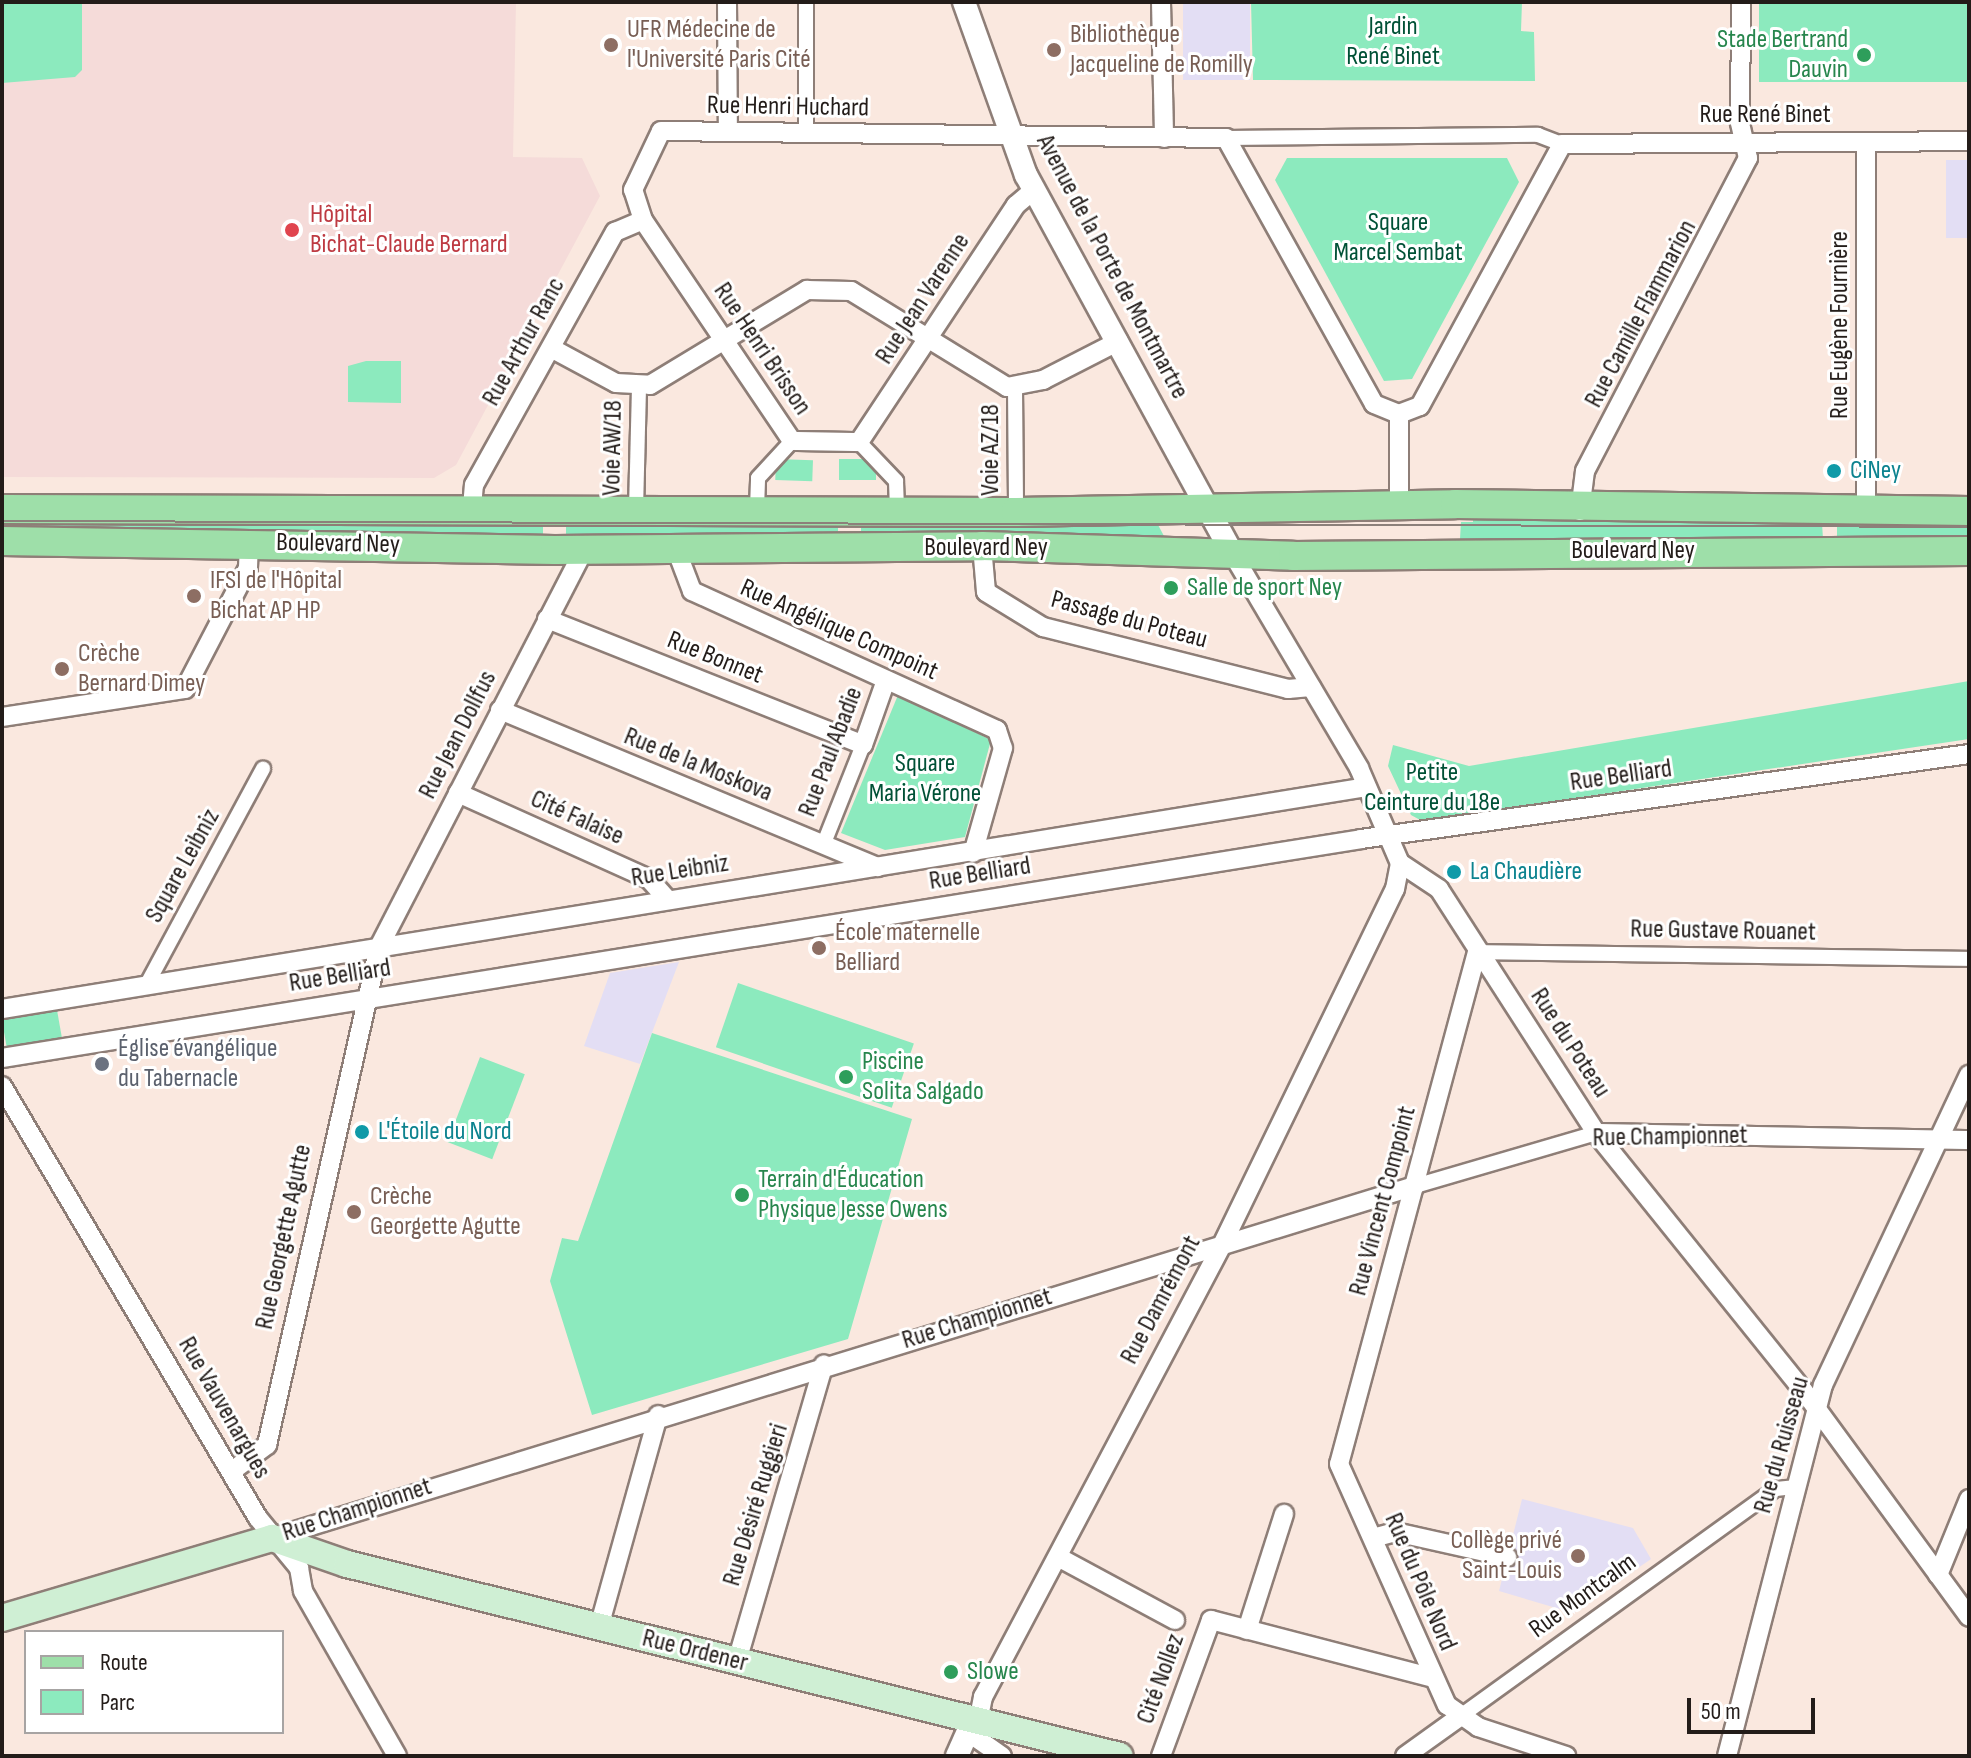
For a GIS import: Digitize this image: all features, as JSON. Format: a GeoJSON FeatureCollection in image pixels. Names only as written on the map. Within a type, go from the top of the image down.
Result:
{"type":"FeatureCollection","features":[{"type":"Feature","properties":{"kind":"main road","name":"Boulevard Ney"},"geometry":{"type":"LineString","coordinates":[[2,509],[472,507],[1016,512],[1399,504],[1580,511],[1969,511]]}},
{"type":"Feature","properties":{"kind":"main road","name":"Boulevard Ney"},"geometry":{"type":"LineString","coordinates":[[2,541],[584,549],[982,546],[1232,553],[1969,551]]}},
{"type":"Feature","properties":{"kind":"main road","name":"Rue Ordener"},"geometry":{"type":"LineString","coordinates":[[272,1538],[599,1627],[1120,1756]]}},
{"type":"Feature","properties":{"kind":"main road","name":"Rue Championnet"},"geometry":{"type":"LineString","coordinates":[[2,1618],[272,1538]]}},
{"type":"Feature","properties":{"kind":"street"},"geometry":{"type":"LineString","coordinates":[[727,2],[728,132]]}},
{"type":"Feature","properties":{"kind":"street"},"geometry":{"type":"LineString","coordinates":[[806,2],[806,134]]}},
{"type":"Feature","properties":{"kind":"street","name":"Avenue de la Porte de Montmartre"},"geometry":{"type":"LineString","coordinates":[[964,2],[1011,136],[1035,189],[1208,507]]}},
{"type":"Feature","properties":{"kind":"street"},"geometry":{"type":"LineString","coordinates":[[1161,2],[1164,138]]}},
{"type":"Feature","properties":{"kind":"street","name":"Rue Camille Flammarion"},"geometry":{"type":"LineString","coordinates":[[1580,511],[1585,471],[1737,189],[1748,158],[1741,2]]}},
{"type":"Feature","properties":{"kind":"street","name":"Rue Henri Huchard"},"geometry":{"type":"LineString","coordinates":[[643,220],[633,190],[661,131],[1011,136]]}},
{"type":"Feature","properties":{"kind":"street"},"geometry":{"type":"LineString","coordinates":[[1011,136],[1226,138],[1538,135],[1562,144],[1420,406],[1399,414],[1374,404],[1226,138]]}},
{"type":"Feature","properties":{"kind":"street","name":"Rue René Binet"},"geometry":{"type":"LineString","coordinates":[[1562,144],[1969,141]]}},
{"type":"Feature","properties":{"kind":"street","name":"Rue Eugène Fournière"},"geometry":{"type":"LineString","coordinates":[[1866,142],[1866,509]]}},
{"type":"Feature","properties":{"kind":"street","name":"Rue Jean Varenne"},"geometry":{"type":"LineString","coordinates":[[859,442],[1016,205],[1035,189]]}},
{"type":"Feature","properties":{"kind":"street","name":"Rue Henri Brisson"},"geometry":{"type":"LineString","coordinates":[[643,220],[792,441],[758,478],[757,509]]}},
{"type":"Feature","properties":{"kind":"street","name":"Rue Arthur Ranc"},"geometry":{"type":"LineString","coordinates":[[472,507],[474,485],[615,232],[643,220]]}},
{"type":"Feature","properties":{"kind":"street"},"geometry":{"type":"LineString","coordinates":[[551,348],[639,387],[807,290],[851,291],[926,340],[1015,388],[1119,341]]}},
{"type":"Feature","properties":{"kind":"street","name":"Voie AW/18"},"geometry":{"type":"LineString","coordinates":[[636,510],[639,387]]}},
{"type":"Feature","properties":{"kind":"street","name":"Voie AZ/18"},"geometry":{"type":"LineString","coordinates":[[1015,388],[1016,512]]}},
{"type":"Feature","properties":{"kind":"street"},"geometry":{"type":"LineString","coordinates":[[1399,414],[1399,504]]}},
{"type":"Feature","properties":{"kind":"street"},"geometry":{"type":"LineString","coordinates":[[792,441],[859,442],[896,481],[897,510]]}},
{"type":"Feature","properties":{"kind":"street"},"geometry":{"type":"LineString","coordinates":[[1208,507],[1392,835],[1400,863]]}},
{"type":"Feature","properties":{"kind":"street"},"geometry":{"type":"LineString","coordinates":[[2,717],[185,689],[248,568],[249,543]]}},
{"type":"Feature","properties":{"kind":"street","name":"Passage du Poteau"},"geometry":{"type":"LineString","coordinates":[[982,546],[986,592],[1043,627],[1288,689],[1311,687]]}},
{"type":"Feature","properties":{"kind":"street","name":"Rue Jean Dollfus"},"geometry":{"type":"LineString","coordinates":[[362,998],[379,947],[584,549]]}},
{"type":"Feature","properties":{"kind":"street","name":"Rue Angélique Compoint"},"geometry":{"type":"LineString","coordinates":[[676,549],[692,591],[997,730],[1003,739],[973,853]]}},
{"type":"Feature","properties":{"kind":"street","name":"Rue Bonnet"},"geometry":{"type":"LineString","coordinates":[[547,619],[863,745]]}},
{"type":"Feature","properties":{"kind":"street","name":"Rue Paul Abadie"},"geometry":{"type":"LineString","coordinates":[[824,843],[886,680]]}},
{"type":"Feature","properties":{"kind":"street","name":"Rue de la Moskova"},"geometry":{"type":"LineString","coordinates":[[500,710],[878,867]]}},
{"type":"Feature","properties":{"kind":"street","name":"Rue Belliard"},"geometry":{"type":"LineString","coordinates":[[2,1058],[1392,835],[1969,754]]}},
{"type":"Feature","properties":{"kind":"street","name":"Square Leibniz"},"geometry":{"type":"LineString","coordinates":[[146,986],[263,769]]}},
{"type":"Feature","properties":{"kind":"street","name":"Rue Leibniz"},"geometry":{"type":"LineString","coordinates":[[2,1009],[1366,787]]}},
{"type":"Feature","properties":{"kind":"street","name":"Cité Falaise"},"geometry":{"type":"LineString","coordinates":[[458,793],[649,879],[667,899]]}},
{"type":"Feature","properties":{"kind":"street","name":"Rue du Poteau"},"geometry":{"type":"LineString","coordinates":[[1400,863],[1439,889],[1596,1133],[1815,1407],[1969,1617]]}},
{"type":"Feature","properties":{"kind":"street","name":"Rue Damrémont"},"geometry":{"type":"LineString","coordinates":[[957,1756],[1222,1245],[1395,889],[1400,863]]}},
{"type":"Feature","properties":{"kind":"street","name":"Rue Gustave Rouanet"},"geometry":{"type":"LineString","coordinates":[[1477,952],[1969,959]]}},
{"type":"Feature","properties":{"kind":"street","name":"Rue Vincent Compoint"},"geometry":{"type":"LineString","coordinates":[[1339,1464],[1477,952]]}},
{"type":"Feature","properties":{"kind":"street","name":"Rue Georgette Agutte"},"geometry":{"type":"LineString","coordinates":[[232,1471],[267,1445],[362,998]]}},
{"type":"Feature","properties":{"kind":"street","name":"Rue du Ruisseau"},"geometry":{"type":"LineString","coordinates":[[1727,1756],[1815,1407],[1969,1075]]}},
{"type":"Feature","properties":{"kind":"street","name":"Rue Vauvenargues"},"geometry":{"type":"LineString","coordinates":[[2,1086],[272,1538],[299,1568],[303,1591],[397,1756]]}},
{"type":"Feature","properties":{"kind":"street","name":"Rue Championnet"},"geometry":{"type":"LineString","coordinates":[[272,1538],[824,1364],[1596,1133],[1939,1139],[1968,1143]]}},
{"type":"Feature","properties":{"kind":"street","name":"Rue Désiré Ruggieri"},"geometry":{"type":"LineString","coordinates":[[737,1661],[824,1364]]}},
{"type":"Feature","properties":{"kind":"street"},"geometry":{"type":"LineString","coordinates":[[599,1627],[658,1415]]}},
{"type":"Feature","properties":{"kind":"street","name":"Rue du Pôle Nord"},"geometry":{"type":"LineString","coordinates":[[1339,1464],[1434,1678],[1458,1718]]}},
{"type":"Feature","properties":{"kind":"street","name":"Rue Montcalm"},"geometry":{"type":"LineString","coordinates":[[1405,1756],[1776,1489],[1794,1487]]}},
{"type":"Feature","properties":{"kind":"street"},"geometry":{"type":"LineString","coordinates":[[1938,1575],[1969,1499]]}},
{"type":"Feature","properties":{"kind":"street"},"geometry":{"type":"LineString","coordinates":[[1284,1514],[1247,1630],[1434,1678]]}},
{"type":"Feature","properties":{"kind":"street"},"geometry":{"type":"LineString","coordinates":[[1373,1538],[1395,1532],[1507,1557]]}},
{"type":"Feature","properties":{"kind":"street"},"geometry":{"type":"LineString","coordinates":[[1058,1557],[1175,1620]]}},
{"type":"Feature","properties":{"kind":"street","name":"Cité Nollez"},"geometry":{"type":"LineString","coordinates":[[1161,1756],[1211,1620],[1247,1630]]}},
{"type":"Feature","properties":{"kind":"street"},"geometry":{"type":"LineString","coordinates":[[1458,1718],[1566,1756]]}},
{"type":"Feature","properties":{"kind":"street"},"geometry":{"type":"LineString","coordinates":[[973,1720],[975,1737],[1002,1756]]}},
{"type":"Feature","properties":{"kind":"shaded area","name":"Hôpital Bichat-Claude Bernard"},"geometry":{"type":"Polygon","coordinates":[[[82,2],[516,2],[513,157],[582,158],[600,196],[456,465],[434,478],[2,477],[2,83],[82,69],[82,2]]]}},
{"type":"Feature","properties":{"kind":"shaded area"},"geometry":{"type":"Polygon","coordinates":[[[1183,2],[1250,2],[1250,80],[1183,80],[1183,2]]]}},
{"type":"Feature","properties":{"kind":"shaded area"},"geometry":{"type":"Polygon","coordinates":[[[1946,160],[1969,160],[1969,238],[1946,238],[1946,160]]]}},
{"type":"Feature","properties":{"kind":"shaded area"},"geometry":{"type":"Polygon","coordinates":[[[679,962],[640,1064],[584,1046],[610,973],[679,962]]]}},
{"type":"Feature","properties":{"kind":"shaded area","name":"Collège privé Saint-Louis"},"geometry":{"type":"Polygon","coordinates":[[[1522,1499],[1633,1528],[1651,1559],[1573,1613],[1499,1591],[1522,1499]]]}},
{"type":"Feature","properties":{"kind":"green space"},"geometry":{"type":"Polygon","coordinates":[[[2,2],[82,2],[82,70],[75,77],[2,83],[2,2]]]}},
{"type":"Feature","properties":{"kind":"green space","name":"Jardin René Binet"},"geometry":{"type":"Polygon","coordinates":[[[1251,2],[1522,2],[1521,31],[1534,32],[1535,81],[1253,80],[1251,2]]]}},
{"type":"Feature","properties":{"kind":"green space","name":"Stade Bertrand Dauvin"},"geometry":{"type":"Polygon","coordinates":[[[1759,2],[1969,2],[1969,82],[1759,82],[1759,2]]]}},
{"type":"Feature","properties":{"kind":"green space","name":"Square Marcel Sembat"},"geometry":{"type":"Polygon","coordinates":[[[1287,158],[1507,158],[1519,182],[1412,379],[1384,381],[1275,180],[1287,158]]]}},
{"type":"Feature","properties":{"kind":"green space"},"geometry":{"type":"Polygon","coordinates":[[[366,361],[401,361],[401,403],[348,402],[348,366],[366,361]]]}},
{"type":"Feature","properties":{"kind":"green space"},"geometry":{"type":"Polygon","coordinates":[[[776,459],[813,460],[812,481],[775,480],[776,459]]]}},
{"type":"Feature","properties":{"kind":"green space"},"geometry":{"type":"Polygon","coordinates":[[[839,459],[876,459],[876,480],[839,480],[839,459]]]}},
{"type":"Feature","properties":{"kind":"green space"},"geometry":{"type":"Polygon","coordinates":[[[1473,512],[1563,521],[1822,523],[1823,539],[1556,539],[1473,548],[1473,539],[1460,539],[1461,522],[1473,522],[1473,512]]]}},
{"type":"Feature","properties":{"kind":"green space"},"geometry":{"type":"Polygon","coordinates":[[[543,514],[543,541],[2,535],[2,515],[543,514]]]}},
{"type":"Feature","properties":{"kind":"green space"},"geometry":{"type":"Polygon","coordinates":[[[566,514],[838,514],[838,541],[566,541],[566,514]]]}},
{"type":"Feature","properties":{"kind":"green space"},"geometry":{"type":"Polygon","coordinates":[[[861,516],[1156,521],[1165,538],[861,541],[861,516]]]}},
{"type":"Feature","properties":{"kind":"green space"},"geometry":{"type":"Polygon","coordinates":[[[1969,523],[1969,541],[1837,540],[1837,524],[1969,523]]]}},
{"type":"Feature","properties":{"kind":"green space","name":"Petite Ceinture du 18e"},"geometry":{"type":"Polygon","coordinates":[[[1969,681],[1969,739],[1422,821],[1411,815],[1388,766],[1393,745],[1469,766],[1969,681]]]}},
{"type":"Feature","properties":{"kind":"green space","name":"Square Maria Vérone"},"geometry":{"type":"Polygon","coordinates":[[[898,695],[991,740],[965,837],[885,850],[841,833],[898,695]]]}},
{"type":"Feature","properties":{"kind":"green space","name":"Piscine Solita Salgado"},"geometry":{"type":"Polygon","coordinates":[[[738,983],[914,1044],[892,1108],[716,1047],[738,983]]]}},
{"type":"Feature","properties":{"kind":"green space"},"geometry":{"type":"Polygon","coordinates":[[[57,1010],[62,1038],[7,1047],[2,1020],[57,1010]]]}},
{"type":"Feature","properties":{"kind":"green space","name":"Terrain d'Éducation Physique Jesse Owens"},"geometry":{"type":"Polygon","coordinates":[[[652,1033],[912,1119],[848,1339],[592,1415],[550,1281],[562,1238],[578,1241],[652,1033]]]}},
{"type":"Feature","properties":{"kind":"green space"},"geometry":{"type":"Polygon","coordinates":[[[480,1057],[525,1074],[492,1159],[447,1142],[480,1057]]]}},
{"type":"Feature","properties":{"kind":"tram line"},"geometry":{"type":"LineString","coordinates":[[2,521],[1969,527]]}},
{"type":"Feature","properties":{"kind":"place","name":"UFR Médecine de l'Université Paris Cité"},"geometry":{"type":"Point","coordinates":[611,45]}},
{"type":"Feature","properties":{"kind":"place","name":"Bibliothèque Jacqueline de Romilly"},"geometry":{"type":"Point","coordinates":[1054,50]}},
{"type":"Feature","properties":{"kind":"place","name":"Stade Bertrand Dauvin"},"geometry":{"type":"Point","coordinates":[1864,55]}},
{"type":"Feature","properties":{"kind":"place","name":"Hôpital Bichat-Claude Bernard"},"geometry":{"type":"Point","coordinates":[292,230]}},
{"type":"Feature","properties":{"kind":"place","name":"CiNey"},"geometry":{"type":"Point","coordinates":[1834,471]}},
{"type":"Feature","properties":{"kind":"place","name":"Salle de sport Ney"},"geometry":{"type":"Point","coordinates":[1171,588]}},
{"type":"Feature","properties":{"kind":"place","name":"IFSI de l'Hôpital Bichat AP HP"},"geometry":{"type":"Point","coordinates":[194,596]}},
{"type":"Feature","properties":{"kind":"place","name":"Crèche Bernard Dimey"},"geometry":{"type":"Point","coordinates":[62,669]}},
{"type":"Feature","properties":{"kind":"place","name":"La Chaudière"},"geometry":{"type":"Point","coordinates":[1454,872]}},
{"type":"Feature","properties":{"kind":"place","name":"École maternelle Belliard"},"geometry":{"type":"Point","coordinates":[819,948]}},
{"type":"Feature","properties":{"kind":"place","name":"Église évangélique du Tabernacle"},"geometry":{"type":"Point","coordinates":[102,1064]}},
{"type":"Feature","properties":{"kind":"place","name":"Piscine Solita Salgado"},"geometry":{"type":"Point","coordinates":[846,1077]}},
{"type":"Feature","properties":{"kind":"place","name":"L'Étoile du Nord"},"geometry":{"type":"Point","coordinates":[362,1132]}},
{"type":"Feature","properties":{"kind":"place","name":"Terrain d'Éducation Physique Jesse Owens"},"geometry":{"type":"Point","coordinates":[742,1195]}},
{"type":"Feature","properties":{"kind":"place","name":"Crèche Georgette Agutte"},"geometry":{"type":"Point","coordinates":[354,1212]}},
{"type":"Feature","properties":{"kind":"place","name":"Collège privé Saint-Louis"},"geometry":{"type":"Point","coordinates":[1578,1556]}},
{"type":"Feature","properties":{"kind":"place","name":"Slowe"},"geometry":{"type":"Point","coordinates":[951,1672]}}]}
